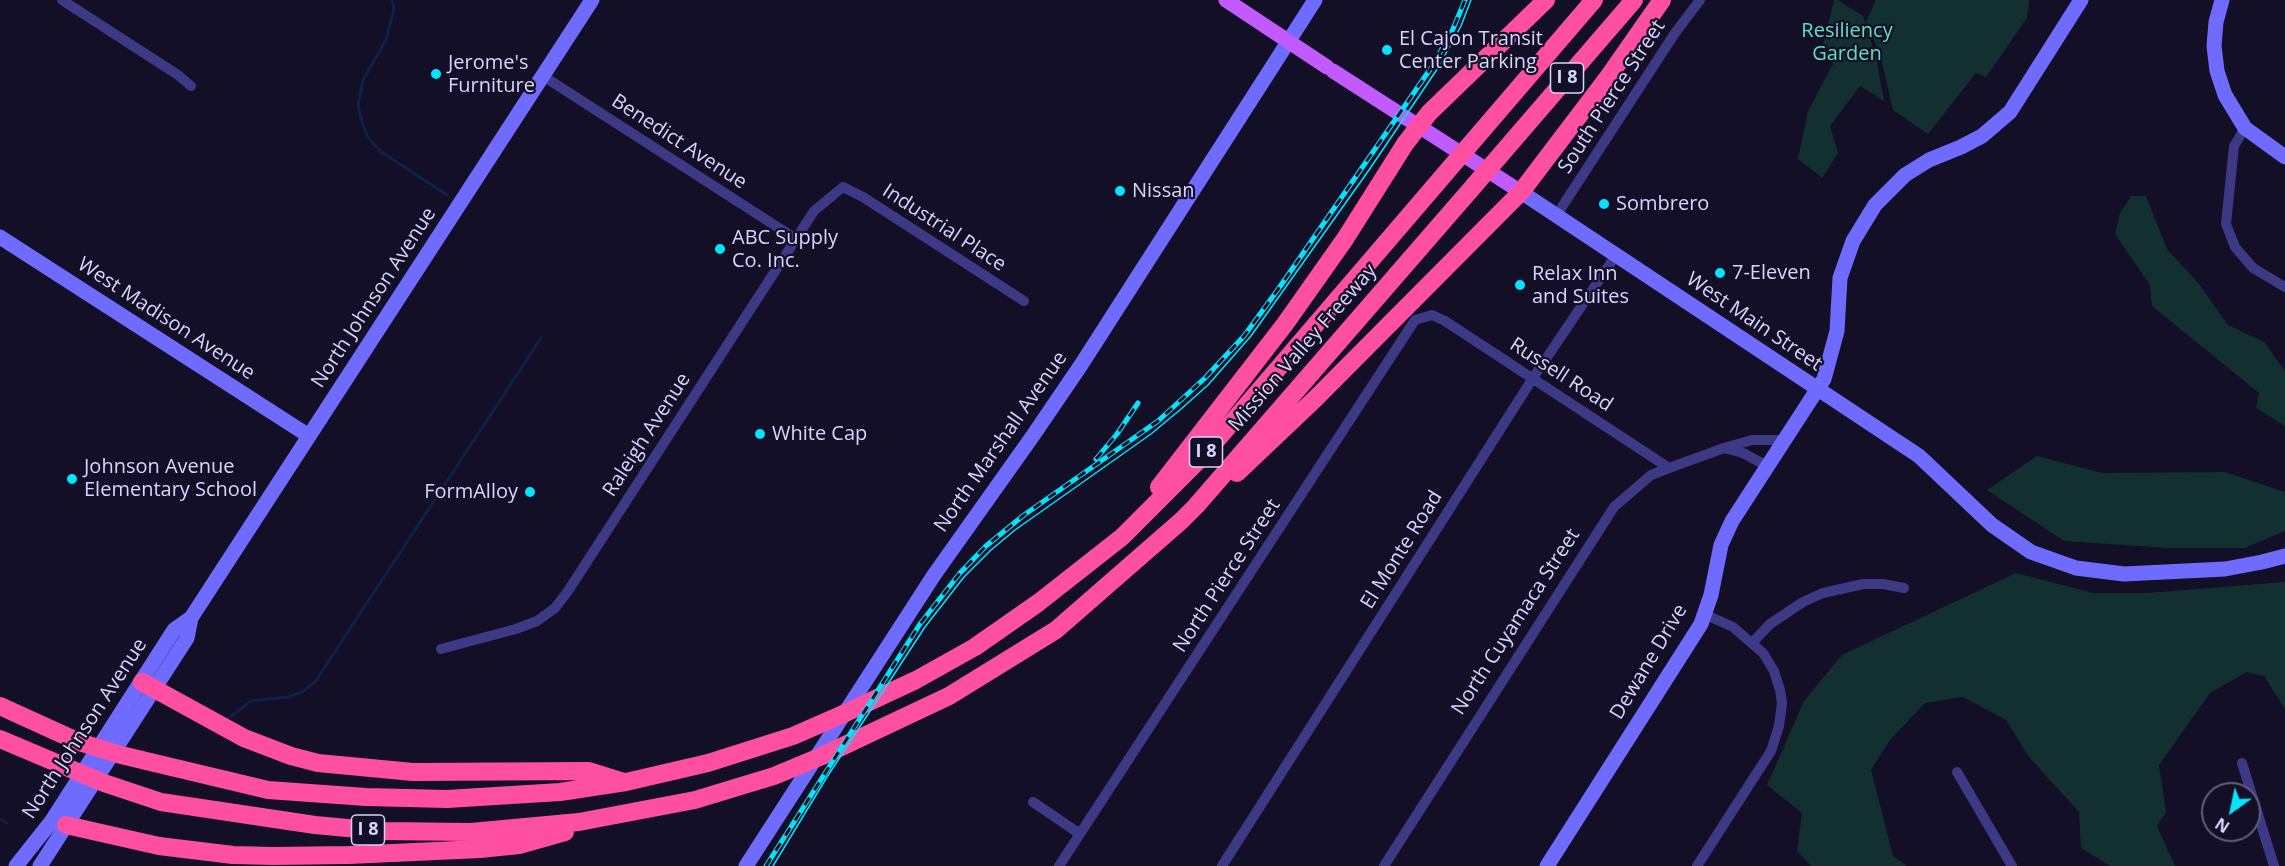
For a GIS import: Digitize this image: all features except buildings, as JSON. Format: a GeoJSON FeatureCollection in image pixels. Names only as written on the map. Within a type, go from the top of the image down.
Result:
{"type":"FeatureCollection","features":[{"type":"Feature","properties":{"kind":"highway"},"geometry":{"type":"LineString","coordinates":[[1122,537],[1285,324],[1345,238],[1405,144],[1430,113],[1546,0]]}},
{"type":"Feature","properties":{"kind":"highway","name":"Mission Valley Freeway"},"geometry":{"type":"LineString","coordinates":[[0,706],[79,742],[121,755],[268,790],[366,797],[447,799],[560,792],[626,782],[708,763],[793,736],[916,680],[975,647],[1038,603],[1122,537],[1203,456],[1594,0]]}},
{"type":"Feature","properties":{"kind":"highway","name":"Mission Valley Freeway"},"geometry":{"type":"LineString","coordinates":[[0,739],[104,783],[162,802],[315,825],[380,831],[471,832],[579,822],[695,800],[774,776],[892,724],[949,696],[1056,630],[1138,560],[1196,506],[1634,0]]}},
{"type":"Feature","properties":{"kind":"highway"},"geometry":{"type":"LineString","coordinates":[[1196,506],[1256,457],[1521,192],[1610,76],[1662,0]]}},
{"type":"Feature","properties":{"kind":"highway"},"geometry":{"type":"LineString","coordinates":[[148,686],[244,738],[291,756],[318,763],[413,772],[589,771],[626,782]]}},
{"type":"Feature","properties":{"kind":"highway"},"geometry":{"type":"LineString","coordinates":[[66,825],[148,844],[200,852],[273,856],[349,855],[519,845],[636,812]]}},
{"type":"Feature","properties":{"kind":"main road","name":"North Johnson Avenue"},"geometry":{"type":"LineString","coordinates":[[16,866],[51,822],[148,686],[187,638],[191,618],[592,0]]}},
{"type":"Feature","properties":{"kind":"main road","name":"West Main Street"},"geometry":{"type":"LineString","coordinates":[[1226,0],[1919,456],[2004,535],[2031,552],[2092,572],[2124,574],[2225,569],[2285,556]]}},
{"type":"Feature","properties":{"kind":"main road","name":"North Marshall Avenue"},"geometry":{"type":"LineString","coordinates":[[746,866],[934,575],[1081,365],[1315,0]]}},
{"type":"Feature","properties":{"kind":"main road"},"geometry":{"type":"LineString","coordinates":[[1784,440],[1824,379],[1837,331],[1840,278],[1853,241],[1875,206],[1905,175],[1929,160],[1982,136],[2010,112],[2081,0]]}},
{"type":"Feature","properties":{"kind":"main road"},"geometry":{"type":"LineString","coordinates":[[2222,0],[2214,34],[2217,71],[2225,95],[2245,128],[2285,157]]}},
{"type":"Feature","properties":{"kind":"main road","name":"West Madison Avenue"},"geometry":{"type":"LineString","coordinates":[[0,237],[309,436]]}},
{"type":"Feature","properties":{"kind":"main road","name":"Dewane Drive"},"geometry":{"type":"LineString","coordinates":[[1546,866],[1686,648],[1711,595],[1721,545],[1732,521],[1784,440]]}},
{"type":"Feature","properties":{"kind":"main road","name":"North Johnson Avenue"},"geometry":{"type":"LineString","coordinates":[[40,866],[148,686]]}},
{"type":"Feature","properties":{"kind":"street"},"geometry":{"type":"LineString","coordinates":[[62,0],[178,75],[191,86]]}},
{"type":"Feature","properties":{"kind":"street","name":"South Pierce Street"},"geometry":{"type":"LineString","coordinates":[[1556,216],[1675,33],[1700,0]]}},
{"type":"Feature","properties":{"kind":"street","name":"Benedict Avenue"},"geometry":{"type":"LineString","coordinates":[[543,76],[796,239]]}},
{"type":"Feature","properties":{"kind":"street"},"geometry":{"type":"LineString","coordinates":[[2245,128],[2234,146],[2226,224],[2235,248],[2253,268],[2285,287]]}},
{"type":"Feature","properties":{"kind":"street","name":"Raleigh Avenue"},"geometry":{"type":"LineString","coordinates":[[441,649],[516,629],[537,621],[555,608],[814,212],[843,186]]}},
{"type":"Feature","properties":{"kind":"street","name":"Industrial Place"},"geometry":{"type":"LineString","coordinates":[[843,186],[1024,302]]}},
{"type":"Feature","properties":{"kind":"street","name":"El Monte Road"},"geometry":{"type":"LineString","coordinates":[[1222,866],[1533,378],[1616,255]]}},
{"type":"Feature","properties":{"kind":"street","name":"Russell Road"},"geometry":{"type":"LineString","coordinates":[[1432,315],[1445,321],[1670,468]]}},
{"type":"Feature","properties":{"kind":"street","name":"North Pierce Street"},"geometry":{"type":"LineString","coordinates":[[1059,866],[1415,320],[1432,315]]}},
{"type":"Feature","properties":{"kind":"street","name":"North Cuyamaca Street"},"geometry":{"type":"LineString","coordinates":[[1384,866],[1614,507],[1650,475],[1752,440],[1784,440]]}},
{"type":"Feature","properties":{"kind":"street"},"geometry":{"type":"LineString","coordinates":[[1724,448],[1743,453],[1767,466]]}},
{"type":"Feature","properties":{"kind":"street"},"geometry":{"type":"LineString","coordinates":[[1753,642],[1770,624],[1803,602],[1823,593],[1863,584],[1883,584],[1904,588]]}},
{"type":"Feature","properties":{"kind":"street"},"geometry":{"type":"LineString","coordinates":[[1697,866],[1771,751],[1779,726],[1782,703],[1773,671],[1763,653],[1733,627],[1704,614]]}},
{"type":"Feature","properties":{"kind":"street"},"geometry":{"type":"LineString","coordinates":[[2241,763],[2274,866]]}},
{"type":"Feature","properties":{"kind":"street"},"geometry":{"type":"LineString","coordinates":[[1957,772],[2012,866]]}},
{"type":"Feature","properties":{"kind":"street"},"geometry":{"type":"LineString","coordinates":[[1033,802],[1080,834]]}},
{"type":"Feature","properties":{"kind":"green space","name":"Resiliency Garden"},"geometry":{"type":"Polygon","coordinates":[[[1834,0],[1838,0],[1863,16],[1876,57],[1884,101],[1860,86],[1830,126],[1838,153],[1822,178],[1798,159],[1808,111],[1833,64],[1823,44],[1834,0]]]}},
{"type":"Feature","properties":{"kind":"green space"},"geometry":{"type":"Polygon","coordinates":[[[1876,0],[2029,0],[2027,18],[1986,77],[1976,73],[1928,134],[1893,110],[1880,54],[1866,22],[1876,0]]]}},
{"type":"Feature","properties":{"kind":"green space"},"geometry":{"type":"Polygon","coordinates":[[[2131,196],[2146,196],[2167,249],[2199,284],[2228,325],[2264,342],[2285,371],[2285,426],[2256,408],[2259,393],[2152,306],[2150,285],[2115,234],[2120,213],[2131,196]]]}},
{"type":"Feature","properties":{"kind":"green space"},"geometry":{"type":"Polygon","coordinates":[[[2037,456],[2102,473],[2225,472],[2285,492],[2285,531],[2245,548],[2168,548],[2064,541],[1987,490],[2037,456]]]}},
{"type":"Feature","properties":{"kind":"green space"},"geometry":{"type":"Polygon","coordinates":[[[2016,573],[2093,593],[2147,593],[2285,582],[2285,709],[2264,676],[2247,672],[2210,693],[2159,765],[2166,812],[2157,826],[2175,866],[2110,866],[2081,848],[2079,812],[2029,757],[2006,720],[1963,697],[1925,703],[1890,740],[1871,770],[1893,856],[1907,866],[1811,866],[1797,851],[1802,813],[1767,785],[1804,701],[1842,655],[2016,573]]]}},
{"type":"Feature","properties":{"kind":"waterway"},"geometry":{"type":"LineString","coordinates":[[392,0],[394,9],[386,40],[363,80],[358,105],[361,119],[367,136],[380,151],[447,195]]}},
{"type":"Feature","properties":{"kind":"waterway"},"geometry":{"type":"LineString","coordinates":[[227,719],[251,701],[289,697],[302,692],[315,682],[541,338]]}},
{"type":"Feature","properties":{"kind":"waterway"},"geometry":{"type":"LineString","coordinates":[[0,819],[7,823]]}},
{"type":"Feature","properties":{"kind":"tram line"},"geometry":{"type":"LineString","coordinates":[[773,866],[827,777],[925,627],[964,577],[1015,530],[1151,434],[1181,409],[1208,385],[1251,336],[1438,68],[1461,26],[1471,0]]}},
{"type":"Feature","properties":{"kind":"railway"},"geometry":{"type":"LineString","coordinates":[[766,866],[920,624],[960,573],[986,546],[1024,515],[1158,421],[1205,378],[1244,336],[1433,65],[1453,29],[1465,0]]}},
{"type":"Feature","properties":{"kind":"railway"},"geometry":{"type":"LineString","coordinates":[[1096,459],[1117,434],[1138,403]]}},
{"type":"Feature","properties":{"kind":"place","name":"El Cajon Transit Center Parking"},"geometry":{"type":"Point","coordinates":[1387,50]}},
{"type":"Feature","properties":{"kind":"place","name":"Jerome's Furniture"},"geometry":{"type":"Point","coordinates":[436,74]}},
{"type":"Feature","properties":{"kind":"place","name":"Nissan"},"geometry":{"type":"Point","coordinates":[1120,191]}},
{"type":"Feature","properties":{"kind":"place","name":"Sombrero"},"geometry":{"type":"Point","coordinates":[1604,204]}},
{"type":"Feature","properties":{"kind":"place","name":"ABC Supply Co. Inc."},"geometry":{"type":"Point","coordinates":[720,249]}},
{"type":"Feature","properties":{"kind":"place","name":"7-Eleven"},"geometry":{"type":"Point","coordinates":[1720,273]}},
{"type":"Feature","properties":{"kind":"place","name":"Relax Inn and Suites"},"geometry":{"type":"Point","coordinates":[1520,285]}},
{"type":"Feature","properties":{"kind":"place","name":"White Cap"},"geometry":{"type":"Point","coordinates":[760,434]}},
{"type":"Feature","properties":{"kind":"place","name":"Johnson Avenue Elementary School"},"geometry":{"type":"Point","coordinates":[72,479]}},
{"type":"Feature","properties":{"kind":"place","name":"FormAlloy"},"geometry":{"type":"Point","coordinates":[530,492]}}]}
